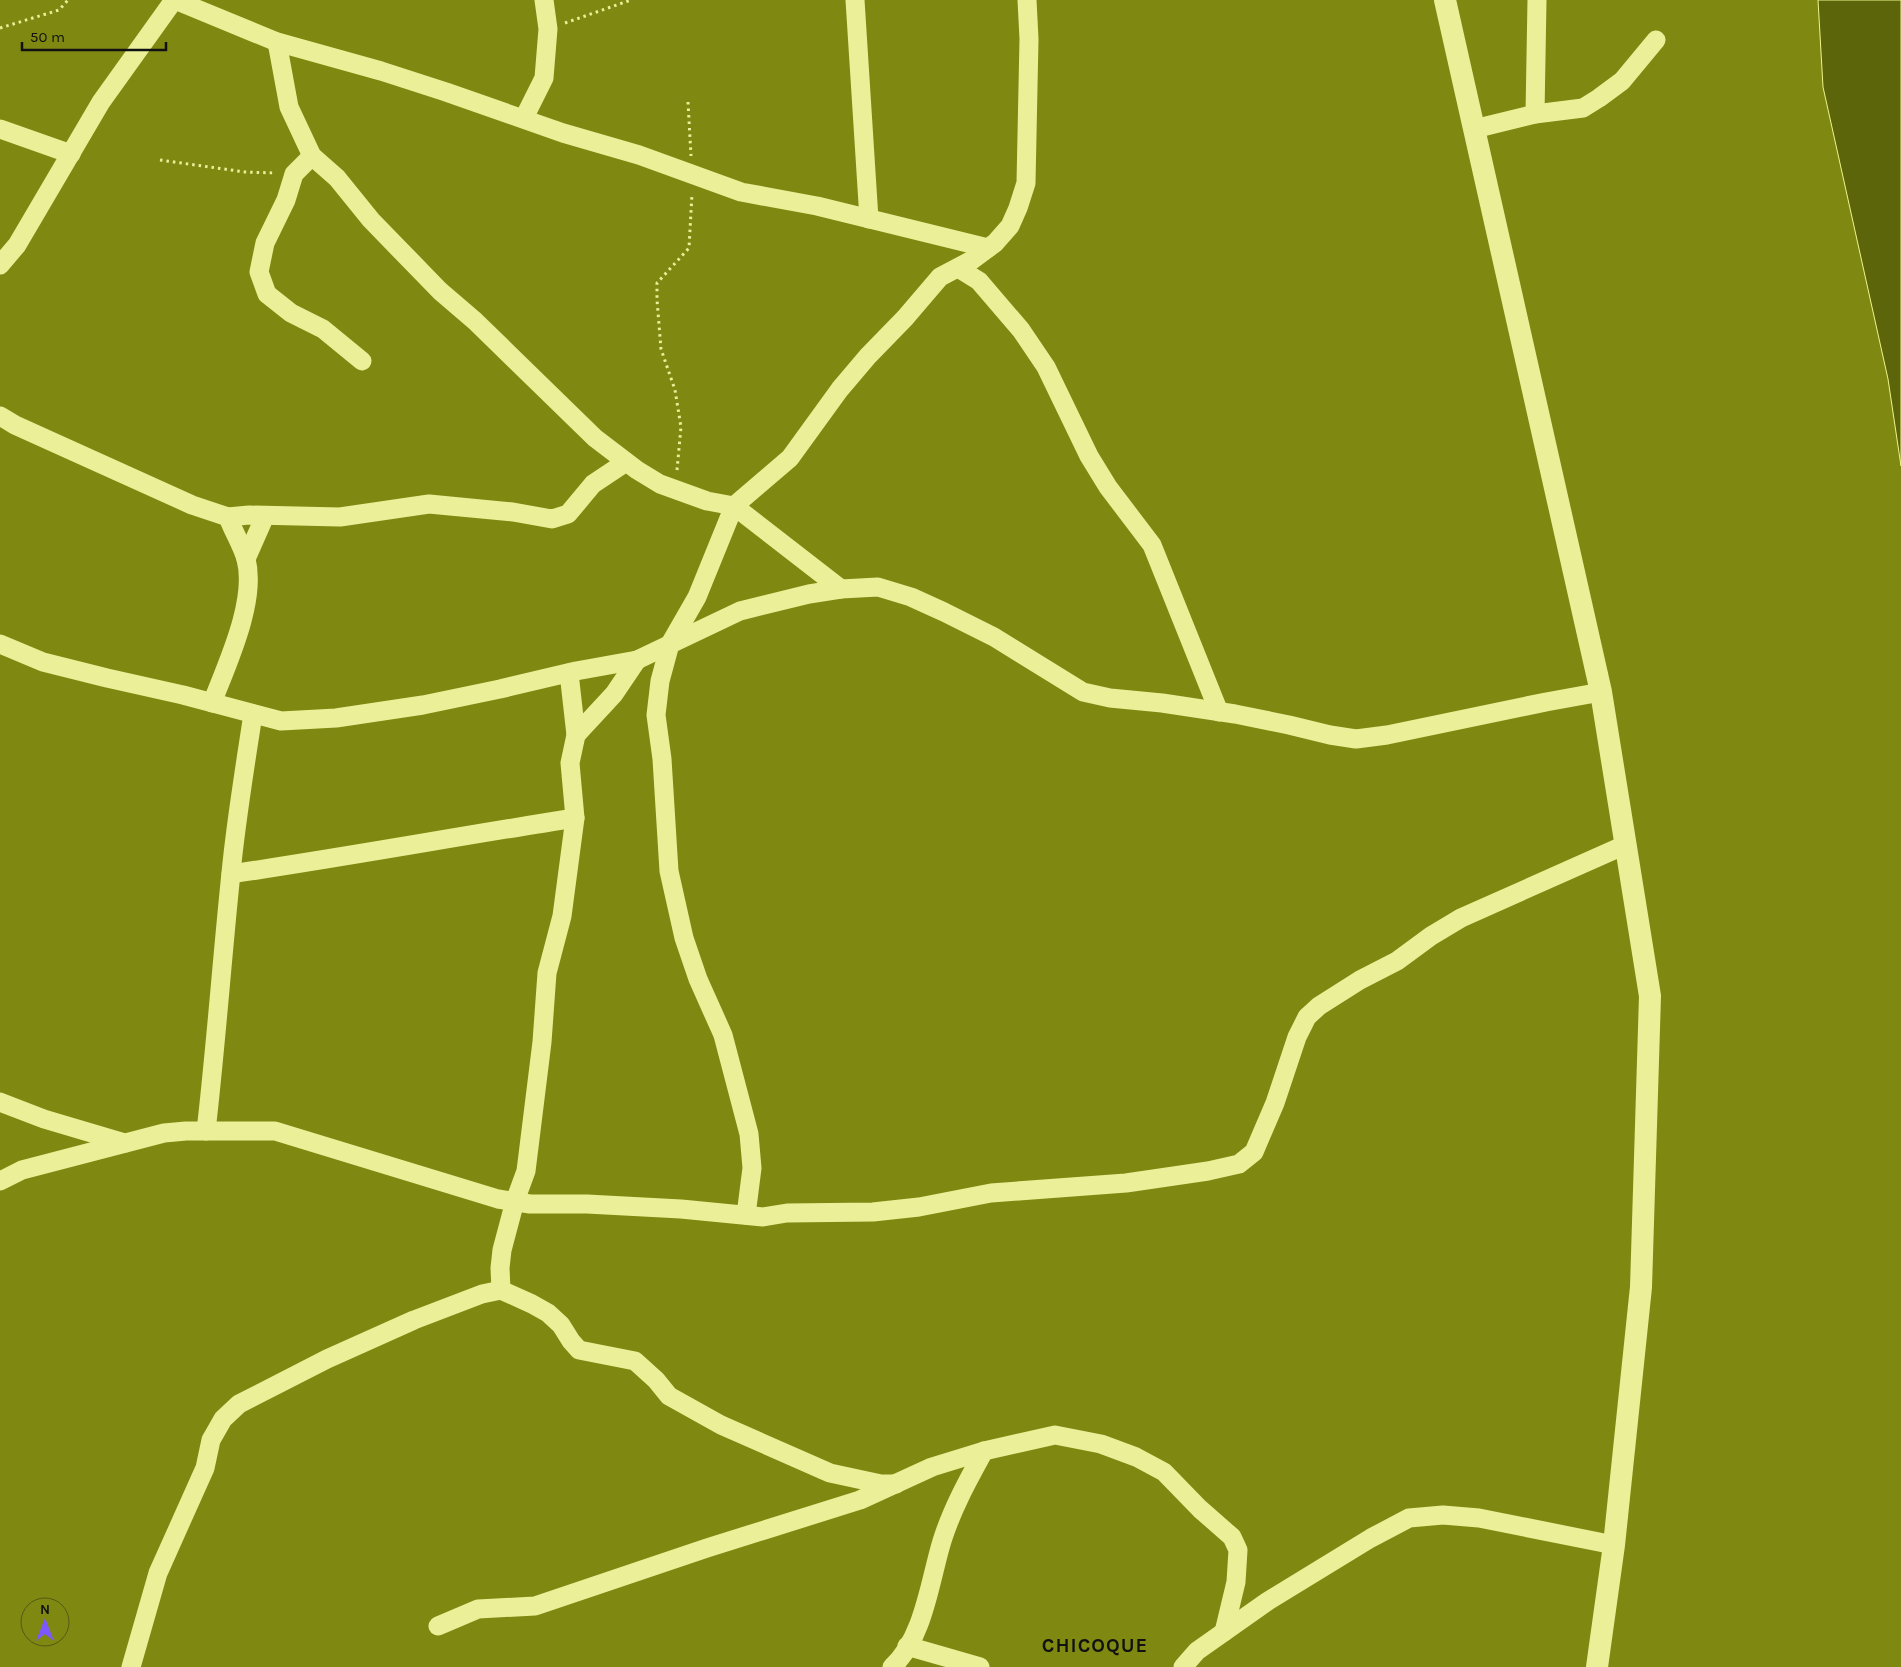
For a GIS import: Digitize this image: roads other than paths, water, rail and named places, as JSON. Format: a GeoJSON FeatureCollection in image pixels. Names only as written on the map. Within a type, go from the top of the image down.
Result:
{"type":"FeatureCollection","features":[{"type":"Feature","properties":{"kind":"street"},"geometry":{"type":"LineString","coordinates":[[0,265],[17,245],[101,102],[174,0],[277,42],[381,71],[524,118],[563,133],[639,155],[741,192],[817,206],[988,248]]}},
{"type":"Feature","properties":{"kind":"street"},"geometry":{"type":"LineString","coordinates":[[524,118],[544,78],[548,29],[544,0]]}},
{"type":"Feature","properties":{"kind":"street"},"geometry":{"type":"LineString","coordinates":[[856,0],[868,219]]}},
{"type":"Feature","properties":{"kind":"street"},"geometry":{"type":"LineString","coordinates":[[746,1215],[752,1168],[749,1134],[723,1035],[698,979],[684,938],[669,871],[662,759],[656,715],[660,680],[670,644],[697,596],[734,506],[790,458],[840,389],[940,277],[958,268],[995,243],[1010,226],[1026,183],[1029,39],[1027,0]]}},
{"type":"Feature","properties":{"kind":"street"},"geometry":{"type":"LineString","coordinates":[[1445,0],[1601,692],[1650,996],[1641,1287],[1614,1545],[1597,1667]]}},
{"type":"Feature","properties":{"kind":"street"},"geometry":{"type":"LineString","coordinates":[[1535,114],[1537,0]]}},
{"type":"Feature","properties":{"kind":"street"},"geometry":{"type":"LineString","coordinates":[[1474,129],[1535,114],[1583,108],[1622,81],[1656,40]]}},
{"type":"Feature","properties":{"kind":"street"},"geometry":{"type":"LineString","coordinates":[[277,42],[289,107],[312,156],[337,178],[371,220],[440,291],[475,321],[594,438],[626,462],[660,484],[707,501],[734,506],[841,589]]}},
{"type":"Feature","properties":{"kind":"street"},"geometry":{"type":"LineString","coordinates":[[0,129],[71,154]]}},
{"type":"Feature","properties":{"kind":"street"},"geometry":{"type":"LineString","coordinates":[[312,156],[294,174],[286,200],[265,243],[259,272],[267,294],[291,313],[323,329],[362,361]]}},
{"type":"Feature","properties":{"kind":"street"},"geometry":{"type":"LineString","coordinates":[[958,268],[979,281],[1021,330],[1046,368],[1094,464],[1108,487],[1152,545],[1219,712]]}},
{"type":"Feature","properties":{"kind":"street"},"geometry":{"type":"LineString","coordinates":[[0,416],[15,425],[192,505],[228,517],[249,515],[340,517],[429,504],[513,512],[552,519],[568,514],[593,484],[626,462]]}},
{"type":"Feature","properties":{"kind":"street"},"geometry":{"type":"LineString","coordinates":[[246,559],[265,516]]}},
{"type":"Feature","properties":{"kind":"street"},"geometry":{"type":"LineString","coordinates":[[212,703],[239,632],[249,586],[246,559],[228,517]]}},
{"type":"Feature","properties":{"kind":"street"},"geometry":{"type":"LineString","coordinates":[[0,644],[43,662],[281,721],[336,718],[432,703],[637,660],[740,611],[809,594],[841,589],[878,587],[911,597],[994,637],[1083,692],[1110,698],[1162,703],[1219,712],[1356,739],[1388,735],[1601,692]]}},
{"type":"Feature","properties":{"kind":"street"},"geometry":{"type":"LineString","coordinates":[[576,735],[614,694],[637,660]]}},
{"type":"Feature","properties":{"kind":"street"},"geometry":{"type":"LineString","coordinates":[[502,1290],[500,1268],[502,1250],[515,1201],[526,1171],[542,1042],[546,973],[562,916],[575,818],[570,763],[576,735],[568,673]]}},
{"type":"Feature","properties":{"kind":"street"},"geometry":{"type":"LineString","coordinates":[[206,1131],[215,1057],[231,874],[239,804],[253,714]]}},
{"type":"Feature","properties":{"kind":"street"},"geometry":{"type":"LineString","coordinates":[[231,874],[346,857],[393,847],[575,818]]}},
{"type":"Feature","properties":{"kind":"street"},"geometry":{"type":"LineString","coordinates":[[0,1181],[22,1170],[164,1133],[206,1131],[275,1131],[490,1196],[530,1204],[587,1204],[671,1208],[763,1217],[787,1213],[873,1212],[920,1207],[991,1193],[1126,1183],[1239,1164],[1254,1152],[1275,1103],[1297,1037],[1307,1017],[1319,1006],[1360,980],[1398,960],[1431,936],[1461,918],[1625,845]]}},
{"type":"Feature","properties":{"kind":"street"},"geometry":{"type":"LineString","coordinates":[[0,1102],[44,1119],[126,1143]]}},
{"type":"Feature","properties":{"kind":"street"},"geometry":{"type":"LineString","coordinates":[[131,1667],[158,1573],[205,1468],[211,1440],[223,1419],[239,1404],[327,1358],[482,1294],[502,1290],[532,1304],[548,1313],[562,1326],[570,1341],[579,1350],[635,1361],[670,1396],[721,1425],[830,1473],[881,1484],[896,1484]]}},
{"type":"Feature","properties":{"kind":"street"},"geometry":{"type":"LineString","coordinates":[[438,1626],[478,1609],[535,1606],[707,1548],[860,1500],[932,1467],[984,1451],[1055,1435],[1101,1444],[1136,1457],[1164,1472],[1200,1509],[1232,1537],[1238,1550],[1236,1582],[1224,1632]]}},
{"type":"Feature","properties":{"kind":"street"},"geometry":{"type":"LineString","coordinates":[[892,1667],[901,1659],[924,1611],[942,1541],[957,1500],[984,1451]]}},
{"type":"Feature","properties":{"kind":"street"},"geometry":{"type":"LineString","coordinates":[[1183,1667],[1197,1651],[1268,1601],[1371,1538],[1409,1518],[1442,1515],[1478,1518],[1614,1545]]}},
{"type":"Feature","properties":{"kind":"street"},"geometry":{"type":"LineString","coordinates":[[908,1646],[980,1667]]}},
{"type":"Feature","properties":{"kind":"district","name":"CHICOQUE"},"geometry":{"type":"Point","coordinates":[1095,1645]}}]}
